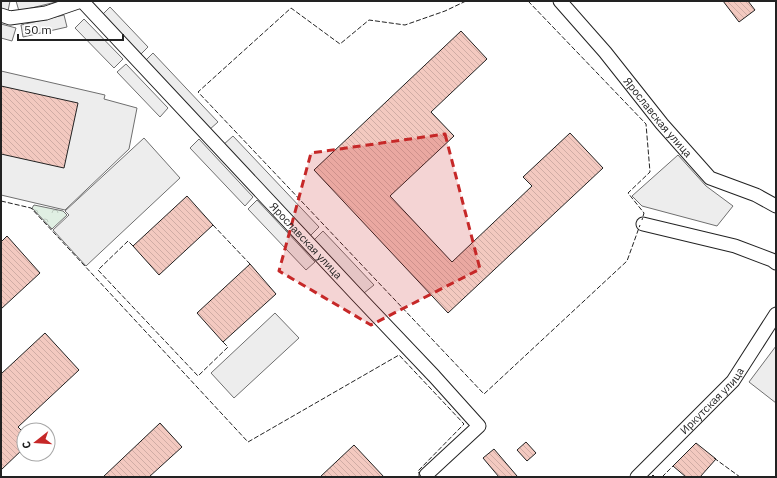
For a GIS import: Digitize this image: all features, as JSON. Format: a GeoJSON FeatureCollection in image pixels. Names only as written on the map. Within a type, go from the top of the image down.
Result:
{"type":"FeatureCollection","features":[{"type":"Feature","properties":{"kind":"street","name":"Ярославская улица"},"geometry":{"type":"LineString","coordinates":[[1,15],[10,18],[46,13],[82,1],[434,376],[479,426],[426,475],[428,477]]}},
{"type":"Feature","properties":{"kind":"street","name":"Ярославская улица"},"geometry":{"type":"LineString","coordinates":[[560,1],[605,52],[662,124],[710,178],[756,195],[776,206]]}},
{"type":"Feature","properties":{"kind":"street"},"geometry":{"type":"LineString","coordinates":[[643,224],[735,246],[772,260],[776,263]]}},
{"type":"Feature","properties":{"kind":"street","name":"Иркутская улица"},"geometry":{"type":"LineString","coordinates":[[637,477],[733,381],[776,314]]}},
{"type":"Feature","properties":{"kind":"highlighted area"},"geometry":{"type":"Polygon","coordinates":[[[445,134],[480,269],[371,325],[279,271],[311,153],[445,134]]]}},
{"type":"Feature","properties":{"kind":"green space"},"geometry":{"type":"Polygon","coordinates":[[[34,205],[63,211],[67,215],[52,229],[32,208],[34,205]]]}},
{"type":"Feature","properties":{"kind":"shaded area"},"geometry":{"type":"Polygon","coordinates":[[[1,1],[10,1],[8,11],[1,9],[1,1]]]}},
{"type":"Feature","properties":{"kind":"shaded area"},"geometry":{"type":"Polygon","coordinates":[[[16,1],[60,1],[19,11],[16,1]]]}},
{"type":"Feature","properties":{"kind":"shaded area"},"geometry":{"type":"Polygon","coordinates":[[[110,7],[148,47],[139,56],[101,16],[110,7]]]}},
{"type":"Feature","properties":{"kind":"shaded area"},"geometry":{"type":"Polygon","coordinates":[[[64,15],[67,27],[23,37],[21,25],[64,15]]]}},
{"type":"Feature","properties":{"kind":"shaded area"},"geometry":{"type":"Polygon","coordinates":[[[84,19],[123,59],[114,68],[75,28],[84,19]]]}},
{"type":"Feature","properties":{"kind":"shaded area"},"geometry":{"type":"Polygon","coordinates":[[[1,24],[16,28],[12,41],[1,38],[1,24]]]}},
{"type":"Feature","properties":{"kind":"shaded area"},"geometry":{"type":"Polygon","coordinates":[[[153,53],[218,122],[209,130],[144,62],[153,53]]]}},
{"type":"Feature","properties":{"kind":"shaded area"},"geometry":{"type":"Polygon","coordinates":[[[126,64],[168,108],[160,117],[117,72],[126,64]]]}},
{"type":"Feature","properties":{"kind":"shaded area"},"geometry":{"type":"Polygon","coordinates":[[[1,71],[105,95],[104,99],[137,108],[129,149],[65,210],[1,195],[1,71]]]}},
{"type":"Feature","properties":{"kind":"shaded area"},"geometry":{"type":"Polygon","coordinates":[[[233,136],[319,227],[310,236],[223,145],[233,136]]]}},
{"type":"Feature","properties":{"kind":"shaded area"},"geometry":{"type":"Polygon","coordinates":[[[144,138],[180,178],[86,266],[53,230],[69,215],[65,211],[144,138]]]}},
{"type":"Feature","properties":{"kind":"shaded area"},"geometry":{"type":"Polygon","coordinates":[[[199,139],[253,197],[245,206],[190,148],[199,139]]]}},
{"type":"Feature","properties":{"kind":"shaded area"},"geometry":{"type":"Polygon","coordinates":[[[678,155],[706,186],[733,206],[717,226],[642,206],[632,196],[678,155]]]}},
{"type":"Feature","properties":{"kind":"shaded area"},"geometry":{"type":"Polygon","coordinates":[[[257,200],[315,262],[306,270],[248,209],[257,200]]]}},
{"type":"Feature","properties":{"kind":"shaded area"},"geometry":{"type":"Polygon","coordinates":[[[323,231],[374,285],[364,293],[314,240],[323,231]]]}},
{"type":"Feature","properties":{"kind":"shaded area"},"geometry":{"type":"Polygon","coordinates":[[[275,313],[299,338],[234,398],[211,373],[275,313]]]}},
{"type":"Feature","properties":{"kind":"shaded area"},"geometry":{"type":"Polygon","coordinates":[[[776,346],[776,403],[749,382],[776,346]]]}},
{"type":"Feature","properties":{"kind":"building"},"geometry":{"type":"Polygon","coordinates":[[[723,1],[748,1],[755,10],[739,22],[723,1]]]}},
{"type":"Feature","properties":{"kind":"building"},"geometry":{"type":"Polygon","coordinates":[[[461,31],[487,59],[431,112],[454,136],[390,196],[452,262],[532,186],[523,177],[570,133],[603,168],[448,313],[314,170],[461,31]]]}},
{"type":"Feature","properties":{"kind":"building"},"geometry":{"type":"Polygon","coordinates":[[[1,86],[78,103],[64,168],[1,154],[1,86]]]}},
{"type":"Feature","properties":{"kind":"building"},"geometry":{"type":"Polygon","coordinates":[[[187,196],[213,225],[159,275],[133,246],[187,196]]]}},
{"type":"Feature","properties":{"kind":"building"},"geometry":{"type":"Polygon","coordinates":[[[7,236],[40,273],[1,309],[1,242],[7,236]]]}},
{"type":"Feature","properties":{"kind":"building"},"geometry":{"type":"Polygon","coordinates":[[[250,264],[276,294],[223,342],[197,313],[250,264]]]}},
{"type":"Feature","properties":{"kind":"building"},"geometry":{"type":"Polygon","coordinates":[[[45,333],[79,370],[23,422],[16,422],[16,456],[1,470],[1,374],[45,333]]]}},
{"type":"Feature","properties":{"kind":"building"},"geometry":{"type":"Polygon","coordinates":[[[160,423],[182,447],[149,477],[103,477],[160,423]]]}},
{"type":"Feature","properties":{"kind":"building"},"geometry":{"type":"Polygon","coordinates":[[[526,442],[536,453],[527,461],[517,450],[526,442]]]}},
{"type":"Feature","properties":{"kind":"building"},"geometry":{"type":"Polygon","coordinates":[[[696,443],[716,459],[700,477],[686,477],[673,466],[696,443]]]}},
{"type":"Feature","properties":{"kind":"building"},"geometry":{"type":"Polygon","coordinates":[[[354,445],[384,477],[320,477],[354,445]]]}},
{"type":"Feature","properties":{"kind":"building"},"geometry":{"type":"Polygon","coordinates":[[[494,449],[517,476],[499,477],[483,458],[494,449]]]}},
{"type":"Feature","properties":{"kind":"fence"},"geometry":{"type":"LineString","coordinates":[[466,1],[445,11],[405,25],[369,20],[340,44],[291,8],[198,92],[484,394],[627,261],[640,225]]}},
{"type":"Feature","properties":{"kind":"fence"},"geometry":{"type":"LineString","coordinates":[[528,1],[646,124],[650,172],[628,193],[644,213],[642,220]]}},
{"type":"Feature","properties":{"kind":"fence"},"geometry":{"type":"LineString","coordinates":[[1,201],[31,208],[248,442],[399,355],[464,424],[418,471],[421,477]]}},
{"type":"Feature","properties":{"kind":"fence"},"geometry":{"type":"LineString","coordinates":[[213,225],[250,264]]}},
{"type":"Feature","properties":{"kind":"fence"},"geometry":{"type":"LineString","coordinates":[[133,246],[128,241],[98,270],[198,376],[228,347],[223,342]]}},
{"type":"Feature","properties":{"kind":"fence"},"geometry":{"type":"LineString","coordinates":[[714,458],[740,477]]}},
{"type":"Feature","properties":{"kind":"fence"},"geometry":{"type":"LineString","coordinates":[[662,477],[674,465]]}},
{"type":"Feature","properties":{"kind":"fence"},"geometry":{"type":"LineString","coordinates":[[651,477],[653,475],[655,477]]}}]}
